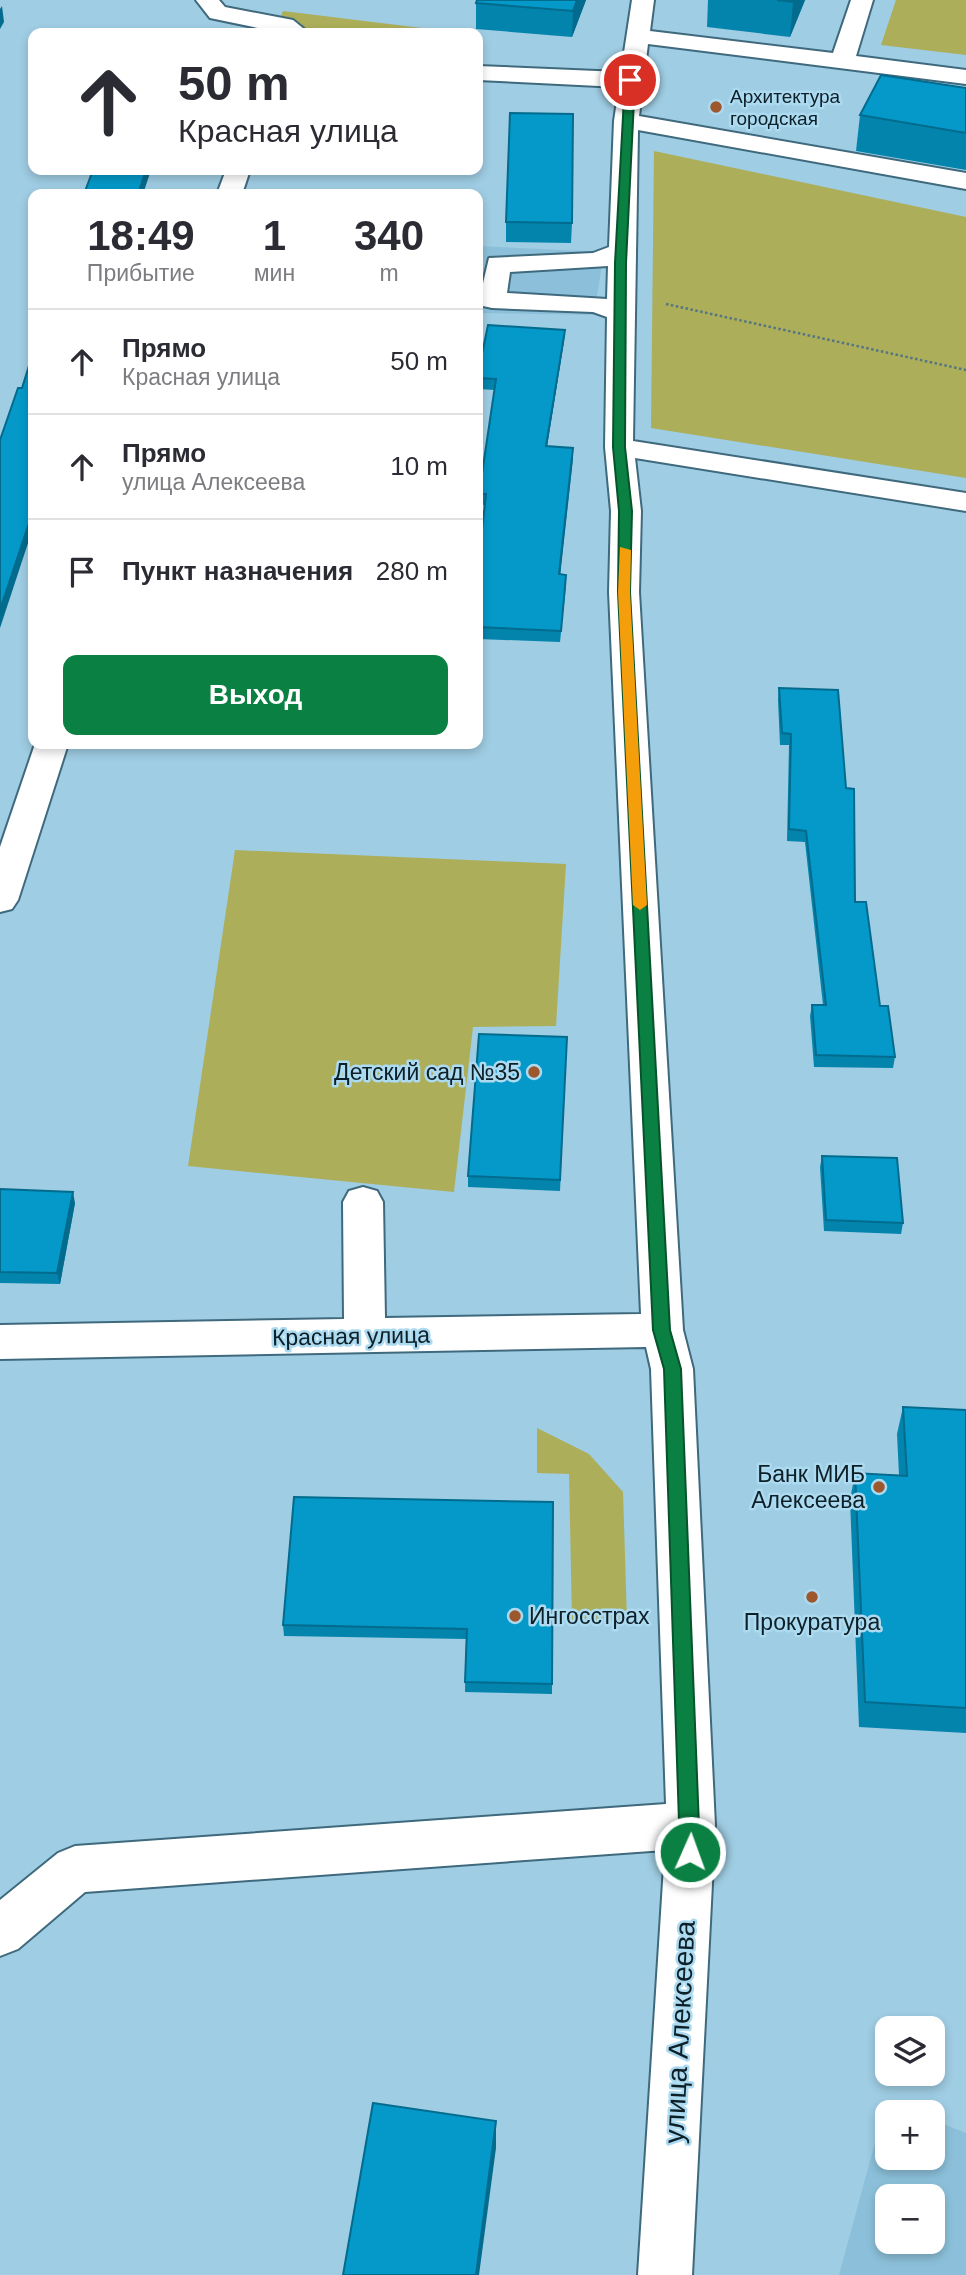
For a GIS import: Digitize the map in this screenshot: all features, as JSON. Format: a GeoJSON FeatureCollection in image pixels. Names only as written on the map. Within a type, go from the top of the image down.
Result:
{"type":"FeatureCollection","features":[{"type":"Feature","properties":{"kind":"street"},"geometry":{"type":"LineString","coordinates":[[207,0],[218,13],[276,28]]}},
{"type":"Feature","properties":{"kind":"street","name":"улица Алексеева"},"geometry":{"type":"LineString","coordinates":[[643,0],[626,121],[619,447],[626,511],[624,592],[691,1825],[665,2275]]}},
{"type":"Feature","properties":{"kind":"street"},"geometry":{"type":"LineString","coordinates":[[843,60],[862,0]]}},
{"type":"Feature","properties":{"kind":"street"},"geometry":{"type":"LineString","coordinates":[[638,36],[966,77]]}},
{"type":"Feature","properties":{"kind":"street"},"geometry":{"type":"LineString","coordinates":[[483,73],[630,80]]}},
{"type":"Feature","properties":{"kind":"street"},"geometry":{"type":"LineString","coordinates":[[626,121],[966,181]]}},
{"type":"Feature","properties":{"kind":"street"},"geometry":{"type":"LineString","coordinates":[[620,303],[492,300],[498,264],[597,261],[623,251]]}},
{"type":"Feature","properties":{"kind":"street"},"geometry":{"type":"LineString","coordinates":[[619,447],[966,502]]}},
{"type":"Feature","properties":{"kind":"street"},"geometry":{"type":"LineString","coordinates":[[0,900],[49,749]]}},
{"type":"Feature","properties":{"kind":"street"},"geometry":{"type":"LineString","coordinates":[[363,1202],[365,1336]]}},
{"type":"Feature","properties":{"kind":"street","name":"Красная улица"},"geometry":{"type":"LineString","coordinates":[[0,1342],[365,1336],[667,1350]]}},
{"type":"Feature","properties":{"kind":"street"},"geometry":{"type":"LineString","coordinates":[[0,1932],[75,1869],[691,1825]]}},
{"type":"Feature","properties":{"kind":"path"},"geometry":{"type":"LineString","coordinates":[[620,303],[966,370]]}},
{"type":"Feature","properties":{"kind":"shaded area"},"geometry":{"type":"Polygon","coordinates":[[[896,0],[966,0],[966,55],[881,45],[896,0]]]}},
{"type":"Feature","properties":{"kind":"shaded area"},"geometry":{"type":"Polygon","coordinates":[[[283,11],[422,28],[301,28],[281,16],[283,11]]]}},
{"type":"Feature","properties":{"kind":"shaded area"},"geometry":{"type":"Polygon","coordinates":[[[654,151],[966,217],[966,478],[651,428],[654,151]]]}},
{"type":"Feature","properties":{"kind":"shaded area"},"geometry":{"type":"Polygon","coordinates":[[[483,246],[604,252],[594,315],[483,313],[483,246]]]}},
{"type":"Feature","properties":{"kind":"shaded area"},"geometry":{"type":"Polygon","coordinates":[[[235,850],[566,864],[556,1026],[473,1027],[454,1192],[188,1166],[235,850]]]}},
{"type":"Feature","properties":{"kind":"shaded area"},"geometry":{"type":"Polygon","coordinates":[[[537,1428],[589,1454],[623,1492],[627,1621],[572,1620],[569,1474],[537,1473],[537,1428]]]}},
{"type":"Feature","properties":{"kind":"shaded area"},"geometry":{"type":"Polygon","coordinates":[[[945,2125],[966,2133],[966,2275],[839,2275],[875,2142],[875,2170],[945,2170],[945,2125]]]}},
{"type":"Feature","properties":{"kind":"building"},"geometry":{"type":"Polygon","coordinates":[[[477,0],[577,0],[573,11],[476,3],[477,0]]]}},
{"type":"Feature","properties":{"kind":"building"},"geometry":{"type":"Polygon","coordinates":[[[881,75],[966,88],[966,133],[860,115],[881,75]]]}},
{"type":"Feature","properties":{"kind":"building"},"geometry":{"type":"Polygon","coordinates":[[[510,113],[573,114],[572,223],[506,222],[510,113]]]}},
{"type":"Feature","properties":{"kind":"building"},"geometry":{"type":"Polygon","coordinates":[[[91,175],[144,175],[140,189],[86,189],[91,175]]]}},
{"type":"Feature","properties":{"kind":"building"},"geometry":{"type":"Polygon","coordinates":[[[488,325],[565,330],[546,446],[573,448],[559,574],[566,575],[561,631],[483,627],[483,521],[486,494],[483,494],[483,467],[496,379],[483,378],[483,349],[488,325]]]}},
{"type":"Feature","properties":{"kind":"building"},"geometry":{"type":"Polygon","coordinates":[[[28,369],[28,526],[0,610],[0,440],[18,388],[22,388],[28,369]]]}},
{"type":"Feature","properties":{"kind":"building"},"geometry":{"type":"Polygon","coordinates":[[[779,688],[838,690],[846,788],[854,789],[855,902],[866,902],[880,1006],[888,1006],[895,1057],[816,1055],[812,1005],[826,1005],[806,831],[789,829],[791,734],[782,733],[779,688]]]}},
{"type":"Feature","properties":{"kind":"building"},"geometry":{"type":"Polygon","coordinates":[[[479,1034],[567,1037],[560,1180],[468,1176],[479,1034]]]}},
{"type":"Feature","properties":{"kind":"building"},"geometry":{"type":"Polygon","coordinates":[[[822,1156],[897,1158],[903,1223],[826,1220],[822,1156]]]}},
{"type":"Feature","properties":{"kind":"building"},"geometry":{"type":"Polygon","coordinates":[[[0,1189],[73,1192],[57,1273],[0,1272],[0,1189]]]}},
{"type":"Feature","properties":{"kind":"building"},"geometry":{"type":"Polygon","coordinates":[[[903,1407],[966,1410],[966,1708],[865,1702],[855,1473],[907,1476],[903,1407]]]}},
{"type":"Feature","properties":{"kind":"building"},"geometry":{"type":"Polygon","coordinates":[[[294,1497],[553,1502],[552,1684],[465,1682],[467,1629],[283,1625],[294,1497]]]}},
{"type":"Feature","properties":{"kind":"building"},"geometry":{"type":"Polygon","coordinates":[[[373,2103],[496,2121],[476,2275],[343,2275],[373,2103]]]}},
{"type":"Feature","properties":{"kind":"slow traffic"},"geometry":{"type":"LineString","coordinates":[[625,550],[624,592],[640,905]]}},
{"type":"Feature","properties":{"kind":"place","name":"Архитектура городская"},"geometry":{"type":"Point","coordinates":[716,107]}},
{"type":"Feature","properties":{"kind":"place","name":"Детский сад №35"},"geometry":{"type":"Point","coordinates":[534,1072]}},
{"type":"Feature","properties":{"kind":"place","name":"Банк МИБ Алексеева"},"geometry":{"type":"Point","coordinates":[879,1487]}},
{"type":"Feature","properties":{"kind":"place","name":"Прокуратура"},"geometry":{"type":"Point","coordinates":[812,1597]}},
{"type":"Feature","properties":{"kind":"place","name":"Ингосстрах"},"geometry":{"type":"Point","coordinates":[515,1616]}},
{"type":"Feature","properties":{"kind":"route"},"geometry":{"type":"LineString","coordinates":[[630,80],[621,263],[619,447],[626,511],[624,592],[654,1199],[662,1330],[673,1369],[690,1852]]}}]}
